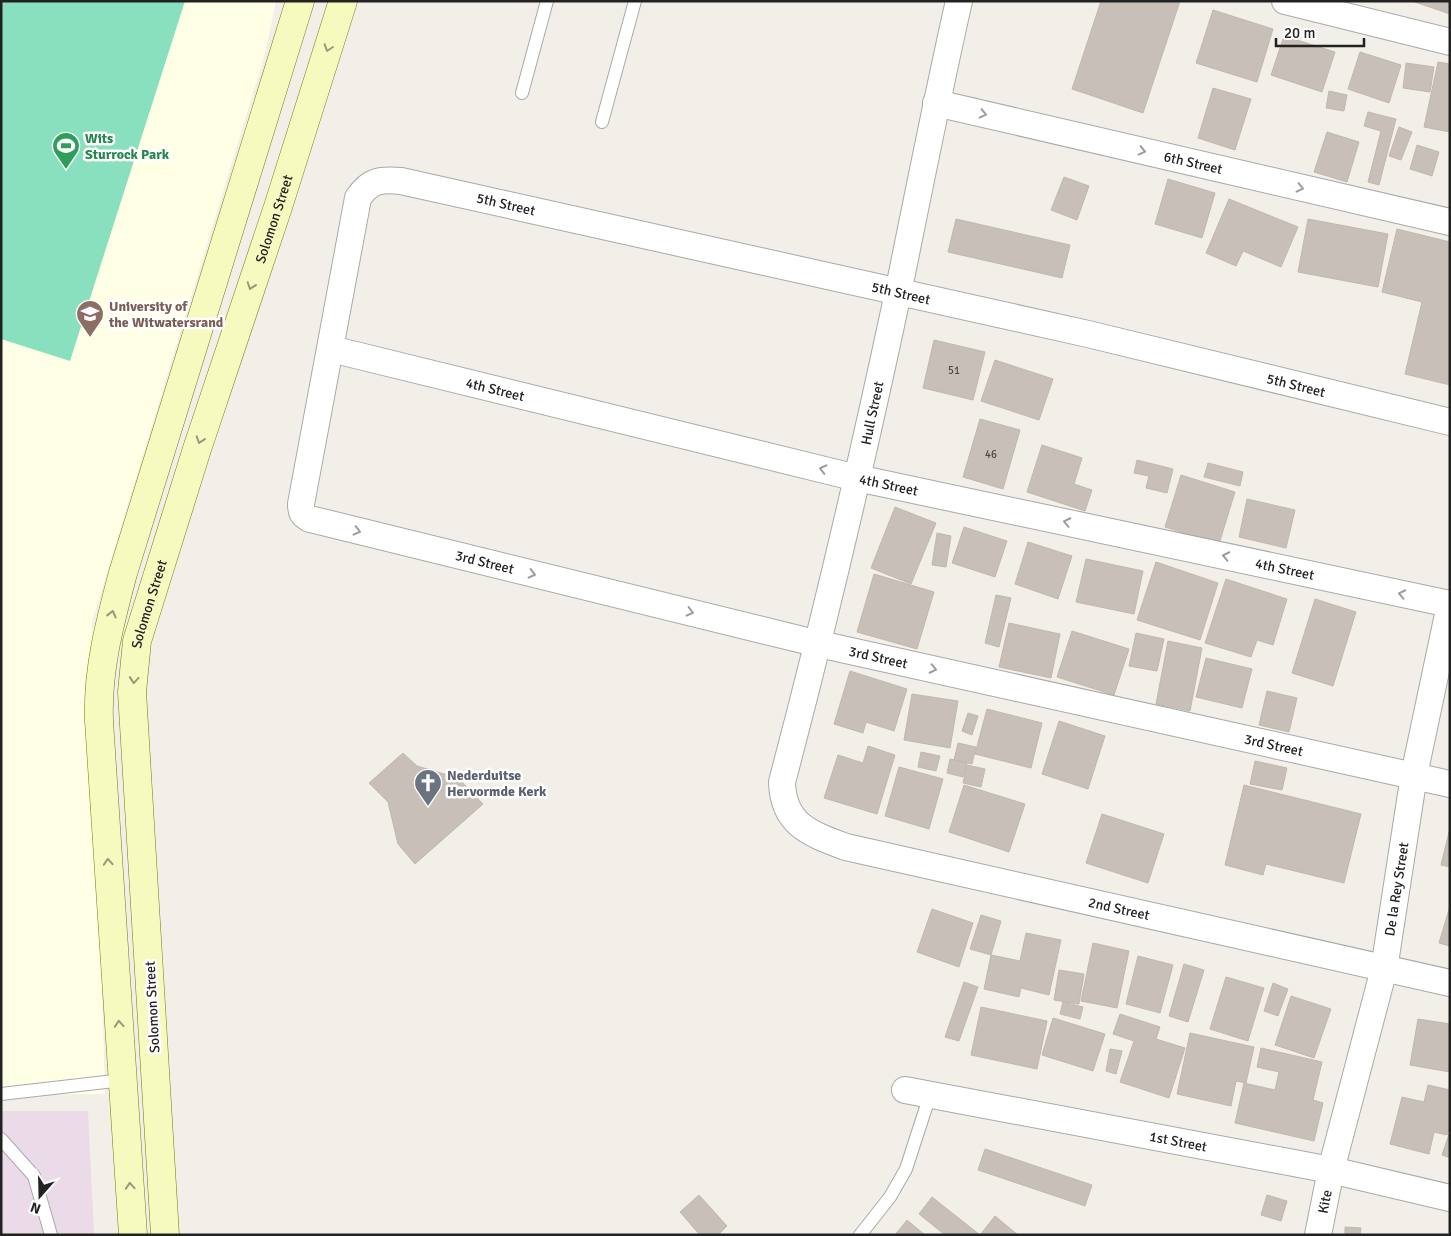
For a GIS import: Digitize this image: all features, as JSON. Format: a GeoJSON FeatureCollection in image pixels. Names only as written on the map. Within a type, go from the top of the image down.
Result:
{"type":"FeatureCollection","features":[{"type":"Feature","properties":{"kind":"main road"},"geometry":{"type":"LineString","coordinates":[[134,1235],[99,721],[100,673],[123,573],[300,1]]}},
{"type":"Feature","properties":{"kind":"main road","name":"Solomon Street"},"geometry":{"type":"LineString","coordinates":[[165,1235],[132,692],[137,641],[197,449],[278,207],[343,1]]}},
{"type":"Feature","properties":{"kind":"street","name":"Hull Street"},"geometry":{"type":"LineString","coordinates":[[794,820],[786,805],[782,792],[782,782],[819,644],[857,478],[959,1]]}},
{"type":"Feature","properties":{"kind":"street"},"geometry":{"type":"LineString","coordinates":[[1285,1],[1450,42]]}},
{"type":"Feature","properties":{"kind":"street","name":"6th Street"},"geometry":{"type":"LineString","coordinates":[[936,103],[1450,222]]}},
{"type":"Feature","properties":{"kind":"street","name":"5th Street"},"geometry":{"type":"LineString","coordinates":[[331,348],[358,198],[370,184],[389,180],[401,181],[1088,334],[1450,422]]}},
{"type":"Feature","properties":{"kind":"street","name":"4th Street"},"geometry":{"type":"LineString","coordinates":[[331,348],[857,478],[1450,604]]}},
{"type":"Feature","properties":{"kind":"street","name":"3rd Street"},"geometry":{"type":"LineString","coordinates":[[331,348],[301,504],[303,516],[310,519],[819,644],[1450,784]]}},
{"type":"Feature","properties":{"kind":"street","name":"De la Rey Street"},"geometry":{"type":"LineString","coordinates":[[1331,1170],[1384,969],[1414,775],[1450,604]]}},
{"type":"Feature","properties":{"kind":"street","name":"2nd Street"},"geometry":{"type":"LineString","coordinates":[[794,820],[804,829],[846,847],[1450,983]]}},
{"type":"Feature","properties":{"kind":"street","name":"1st Street"},"geometry":{"type":"LineString","coordinates":[[905,1090],[1331,1170],[1450,1198]]}},
{"type":"Feature","properties":{"kind":"street","name":"Kite"},"geometry":{"type":"LineString","coordinates":[[1318,1235],[1331,1170]]}},
{"type":"Feature","properties":{"kind":"lane"},"geometry":{"type":"LineString","coordinates":[[522,93],[547,1]]}},
{"type":"Feature","properties":{"kind":"lane"},"geometry":{"type":"LineString","coordinates":[[602,122],[635,1]]}},
{"type":"Feature","properties":{"kind":"lane"},"geometry":{"type":"LineString","coordinates":[[1,1094],[123,1080]]}},
{"type":"Feature","properties":{"kind":"lane"},"geometry":{"type":"LineString","coordinates":[[860,1235],[890,1197],[906,1170],[930,1095]]}},
{"type":"Feature","properties":{"kind":"lane"},"geometry":{"type":"LineString","coordinates":[[1,1139],[34,1176],[51,1235]]}},
{"type":"Feature","properties":{"kind":"shaded area","name":"University of the Witwatersrand"},"geometry":{"type":"Polygon","coordinates":[[[1,1],[276,1],[265,54],[92,622],[105,1094],[1,1095],[1,1]]]}},
{"type":"Feature","properties":{"kind":"shaded area"},"geometry":{"type":"Polygon","coordinates":[[[1,1111],[88,1111],[94,1235],[1,1235],[1,1111]]]}},
{"type":"Feature","properties":{"kind":"green space","name":"Wits Sturrock Park"},"geometry":{"type":"Polygon","coordinates":[[[1,1],[185,1],[70,361],[1,339],[1,1]]]}},
{"type":"Feature","properties":{"kind":"building"},"geometry":{"type":"Polygon","coordinates":[[[1101,1],[1180,1],[1143,113],[1072,89],[1101,1]]]}},
{"type":"Feature","properties":{"kind":"building"},"geometry":{"type":"Polygon","coordinates":[[[1412,1],[1450,1],[1450,14],[1412,1]]]}},
{"type":"Feature","properties":{"kind":"building"},"geometry":{"type":"Polygon","coordinates":[[[1213,10],[1273,29],[1257,82],[1196,63],[1213,10]]]}},
{"type":"Feature","properties":{"kind":"building"},"geometry":{"type":"Polygon","coordinates":[[[1284,36],[1335,52],[1322,92],[1271,75],[1284,36]]]}},
{"type":"Feature","properties":{"kind":"building"},"geometry":{"type":"Polygon","coordinates":[[[1360,52],[1401,65],[1389,103],[1348,89],[1360,52]]]}},
{"type":"Feature","properties":{"kind":"building"},"geometry":{"type":"Polygon","coordinates":[[[1438,62],[1450,64],[1450,132],[1424,127],[1438,62]]]}},
{"type":"Feature","properties":{"kind":"building"},"geometry":{"type":"Polygon","coordinates":[[[1406,63],[1434,67],[1430,92],[1403,88],[1406,63]]]}},
{"type":"Feature","properties":{"kind":"building"},"geometry":{"type":"Polygon","coordinates":[[[1213,88],[1251,99],[1235,150],[1198,138],[1213,88]]]}},
{"type":"Feature","properties":{"kind":"building"},"geometry":{"type":"Polygon","coordinates":[[[1329,91],[1347,95],[1344,111],[1326,108],[1329,91]]]}},
{"type":"Feature","properties":{"kind":"building"},"geometry":{"type":"Polygon","coordinates":[[[1368,112],[1396,119],[1379,185],[1368,182],[1381,131],[1364,126],[1368,112]]]}},
{"type":"Feature","properties":{"kind":"building"},"geometry":{"type":"Polygon","coordinates":[[[1399,127],[1412,132],[1401,160],[1389,156],[1399,127]]]}},
{"type":"Feature","properties":{"kind":"building"},"geometry":{"type":"Polygon","coordinates":[[[1327,132],[1359,142],[1347,182],[1314,172],[1327,132]]]}},
{"type":"Feature","properties":{"kind":"building"},"geometry":{"type":"Polygon","coordinates":[[[1417,145],[1439,152],[1432,176],[1410,169],[1417,145]]]}},
{"type":"Feature","properties":{"kind":"building"},"geometry":{"type":"Polygon","coordinates":[[[1064,177],[1089,186],[1077,220],[1051,210],[1064,177]]]}},
{"type":"Feature","properties":{"kind":"building"},"geometry":{"type":"Polygon","coordinates":[[[1168,179],[1215,193],[1202,238],[1155,224],[1168,179]]]}},
{"type":"Feature","properties":{"kind":"building"},"geometry":{"type":"Polygon","coordinates":[[[1229,199],[1298,227],[1281,267],[1243,251],[1236,266],[1206,253],[1229,199]]]}},
{"type":"Feature","properties":{"kind":"building"},"geometry":{"type":"Polygon","coordinates":[[[956,219],[1070,245],[1062,278],[948,252],[956,219]]]}},
{"type":"Feature","properties":{"kind":"building"},"geometry":{"type":"Polygon","coordinates":[[[1308,219],[1388,234],[1378,287],[1298,272],[1308,219]]]}},
{"type":"Feature","properties":{"kind":"building"},"geometry":{"type":"Polygon","coordinates":[[[1397,229],[1450,242],[1450,385],[1405,374],[1422,302],[1382,292],[1397,229]]]}},
{"type":"Feature","properties":{"kind":"building"},"geometry":{"type":"Polygon","coordinates":[[[934,340],[985,352],[973,400],[923,388],[934,340]]]}},
{"type":"Feature","properties":{"kind":"building"},"geometry":{"type":"Polygon","coordinates":[[[995,360],[1053,379],[1039,420],[981,401],[995,360]]]}},
{"type":"Feature","properties":{"kind":"building"},"geometry":{"type":"Polygon","coordinates":[[[980,419],[1020,430],[1003,489],[963,477],[980,419]]]}},
{"type":"Feature","properties":{"kind":"building"},"geometry":{"type":"Polygon","coordinates":[[[1042,445],[1082,458],[1074,484],[1092,490],[1085,511],[1027,492],[1042,445]]]}},
{"type":"Feature","properties":{"kind":"building"},"geometry":{"type":"Polygon","coordinates":[[[1137,460],[1173,469],[1167,493],[1146,488],[1149,476],[1134,473],[1137,460]]]}},
{"type":"Feature","properties":{"kind":"building"},"geometry":{"type":"Polygon","coordinates":[[[1208,463],[1243,472],[1240,486],[1204,477],[1208,463]]]}},
{"type":"Feature","properties":{"kind":"building"},"geometry":{"type":"Polygon","coordinates":[[[1181,475],[1235,492],[1219,544],[1165,527],[1181,475]]]}},
{"type":"Feature","properties":{"kind":"building"},"geometry":{"type":"Polygon","coordinates":[[[1247,499],[1295,510],[1286,548],[1239,537],[1247,499]]]}},
{"type":"Feature","properties":{"kind":"building"},"geometry":{"type":"Polygon","coordinates":[[[895,507],[936,523],[911,584],[871,568],[895,507]]]}},
{"type":"Feature","properties":{"kind":"building"},"geometry":{"type":"Polygon","coordinates":[[[964,527],[1007,541],[995,577],[952,563],[964,527]]]}},
{"type":"Feature","properties":{"kind":"building"},"geometry":{"type":"Polygon","coordinates":[[[937,533],[951,536],[946,567],[932,565],[937,533]]]}},
{"type":"Feature","properties":{"kind":"building"},"geometry":{"type":"Polygon","coordinates":[[[1028,542],[1072,556],[1058,599],[1015,584],[1028,542]]]}},
{"type":"Feature","properties":{"kind":"building"},"geometry":{"type":"Polygon","coordinates":[[[1086,559],[1143,571],[1134,614],[1076,602],[1086,559]]]}},
{"type":"Feature","properties":{"kind":"building"},"geometry":{"type":"Polygon","coordinates":[[[1156,562],[1218,583],[1200,640],[1137,620],[1156,562]]]}},
{"type":"Feature","properties":{"kind":"building"},"geometry":{"type":"Polygon","coordinates":[[[874,574],[934,592],[917,649],[857,632],[874,574]]]}},
{"type":"Feature","properties":{"kind":"building"},"geometry":{"type":"Polygon","coordinates":[[[1226,579],[1287,599],[1273,645],[1257,640],[1251,657],[1205,643],[1226,579]]]}},
{"type":"Feature","properties":{"kind":"building"},"geometry":{"type":"Polygon","coordinates":[[[996,595],[1011,598],[999,647],[985,643],[996,595]]]}},
{"type":"Feature","properties":{"kind":"building"},"geometry":{"type":"Polygon","coordinates":[[[1315,599],[1356,612],[1333,686],[1292,673],[1315,599]]]}},
{"type":"Feature","properties":{"kind":"building"},"geometry":{"type":"Polygon","coordinates":[[[1009,623],[1060,634],[1051,678],[999,667],[1009,623]]]}},
{"type":"Feature","properties":{"kind":"building"},"geometry":{"type":"Polygon","coordinates":[[[1072,631],[1129,649],[1114,695],[1057,677],[1072,631]]]}},
{"type":"Feature","properties":{"kind":"building"},"geometry":{"type":"Polygon","coordinates":[[[1136,633],[1164,639],[1157,671],[1129,666],[1136,633]]]}},
{"type":"Feature","properties":{"kind":"building"},"geometry":{"type":"Polygon","coordinates":[[[1168,641],[1202,648],[1190,711],[1156,704],[1168,641]]]}},
{"type":"Feature","properties":{"kind":"building"},"geometry":{"type":"Polygon","coordinates":[[[1206,658],[1252,669],[1242,708],[1196,697],[1206,658]]]}},
{"type":"Feature","properties":{"kind":"building"},"geometry":{"type":"Polygon","coordinates":[[[850,671],[907,689],[894,731],[866,722],[863,733],[834,724],[850,671]]]}},
{"type":"Feature","properties":{"kind":"building"},"geometry":{"type":"Polygon","coordinates":[[[1267,691],[1297,698],[1289,732],[1259,725],[1267,691]]]}},
{"type":"Feature","properties":{"kind":"building"},"geometry":{"type":"Polygon","coordinates":[[[912,694],[958,701],[950,748],[904,740],[912,694]]]}},
{"type":"Feature","properties":{"kind":"building"},"geometry":{"type":"Polygon","coordinates":[[[987,709],[1042,723],[1031,768],[975,754],[987,709]]]}},
{"type":"Feature","properties":{"kind":"building"},"geometry":{"type":"Polygon","coordinates":[[[968,713],[978,716],[972,735],[962,731],[968,713]]]}},
{"type":"Feature","properties":{"kind":"building"},"geometry":{"type":"Polygon","coordinates":[[[1059,721],[1105,736],[1088,789],[1042,774],[1059,721]]]}},
{"type":"Feature","properties":{"kind":"building"},"geometry":{"type":"Polygon","coordinates":[[[958,743],[976,747],[972,764],[954,760],[958,743]]]}},
{"type":"Feature","properties":{"kind":"building"},"geometry":{"type":"Polygon","coordinates":[[[868,746],[895,755],[877,814],[824,798],[838,755],[863,763],[868,746]]]}},
{"type":"Feature","properties":{"kind":"building"},"geometry":{"type":"Polygon","coordinates":[[[921,752],[940,756],[936,771],[918,767],[921,752]]]}},
{"type":"Feature","properties":{"kind":"building"},"geometry":{"type":"Polygon","coordinates":[[[403,753],[417,766],[458,778],[483,804],[415,864],[398,844],[388,802],[369,783],[403,753]]]}},
{"type":"Feature","properties":{"kind":"building"},"geometry":{"type":"Polygon","coordinates":[[[950,759],[967,763],[963,777],[947,773],[950,759]]]}},
{"type":"Feature","properties":{"kind":"building"},"geometry":{"type":"Polygon","coordinates":[[[1255,761],[1287,768],[1282,790],[1250,784],[1255,761]]]}},
{"type":"Feature","properties":{"kind":"building"},"geometry":{"type":"Polygon","coordinates":[[[967,765],[985,769],[981,787],[963,783],[967,765]]]}},
{"type":"Feature","properties":{"kind":"building"},"geometry":{"type":"Polygon","coordinates":[[[899,767],[943,779],[929,829],[885,816],[899,767]]]}},
{"type":"Feature","properties":{"kind":"building"},"geometry":{"type":"Polygon","coordinates":[[[964,785],[1025,804],[1009,852],[949,832],[964,785]]]}},
{"type":"Feature","properties":{"kind":"building"},"geometry":{"type":"Polygon","coordinates":[[[1244,785],[1361,814],[1344,883],[1266,864],[1263,875],[1225,865],[1244,785]]]}},
{"type":"Feature","properties":{"kind":"building"},"geometry":{"type":"Polygon","coordinates":[[[1102,814],[1164,834],[1148,883],[1086,863],[1102,814]]]}},
{"type":"Feature","properties":{"kind":"building"},"geometry":{"type":"Polygon","coordinates":[[[1450,828],[1450,867],[1441,865],[1450,828]]]}},
{"type":"Feature","properties":{"kind":"building"},"geometry":{"type":"Polygon","coordinates":[[[1450,906],[1450,946],[1439,943],[1450,906]]]}},
{"type":"Feature","properties":{"kind":"building"},"geometry":{"type":"Polygon","coordinates":[[[932,909],[973,923],[959,967],[917,952],[932,909]]]}},
{"type":"Feature","properties":{"kind":"building"},"geometry":{"type":"Polygon","coordinates":[[[981,915],[1001,921],[991,955],[970,949],[981,915]]]}},
{"type":"Feature","properties":{"kind":"building"},"geometry":{"type":"Polygon","coordinates":[[[1026,933],[1061,940],[1049,995],[1021,988],[1019,997],[984,989],[991,955],[1020,961],[1026,933]]]}},
{"type":"Feature","properties":{"kind":"building"},"geometry":{"type":"Polygon","coordinates":[[[1093,943],[1129,951],[1117,1008],[1081,1001],[1093,943]]]}},
{"type":"Feature","properties":{"kind":"building"},"geometry":{"type":"Polygon","coordinates":[[[1138,956],[1173,965],[1160,1013],[1126,1004],[1138,956]]]}},
{"type":"Feature","properties":{"kind":"building"},"geometry":{"type":"Polygon","coordinates":[[[1184,964],[1204,970],[1188,1022],[1169,1016],[1184,964]]]}},
{"type":"Feature","properties":{"kind":"building"},"geometry":{"type":"Polygon","coordinates":[[[1059,970],[1084,974],[1079,1004],[1054,1000],[1059,970]]]}},
{"type":"Feature","properties":{"kind":"building"},"geometry":{"type":"Polygon","coordinates":[[[1226,977],[1264,988],[1248,1041],[1210,1029],[1226,977]]]}},
{"type":"Feature","properties":{"kind":"building"},"geometry":{"type":"Polygon","coordinates":[[[964,982],[978,987],[959,1041],[945,1037],[964,982]]]}},
{"type":"Feature","properties":{"kind":"building"},"geometry":{"type":"Polygon","coordinates":[[[1273,983],[1288,989],[1278,1016],[1264,1011],[1273,983]]]}},
{"type":"Feature","properties":{"kind":"building"},"geometry":{"type":"Polygon","coordinates":[[[1291,996],[1331,1009],[1314,1058],[1275,1045],[1291,996]]]}},
{"type":"Feature","properties":{"kind":"building"},"geometry":{"type":"Polygon","coordinates":[[[1063,1002],[1083,1007],[1080,1019],[1060,1014],[1063,1002]]]}},
{"type":"Feature","properties":{"kind":"building"},"geometry":{"type":"Polygon","coordinates":[[[981,1007],[1047,1021],[1037,1069],[971,1055],[981,1007]]]}},
{"type":"Feature","properties":{"kind":"building"},"geometry":{"type":"Polygon","coordinates":[[[1120,1014],[1160,1027],[1156,1039],[1185,1048],[1169,1098],[1120,1082],[1134,1041],[1113,1034],[1120,1014]]]}},
{"type":"Feature","properties":{"kind":"building"},"geometry":{"type":"Polygon","coordinates":[[[1053,1018],[1105,1034],[1093,1071],[1042,1055],[1053,1018]]]}},
{"type":"Feature","properties":{"kind":"building"},"geometry":{"type":"Polygon","coordinates":[[[1418,1019],[1450,1024],[1450,1072],[1410,1065],[1418,1019]]]}},
{"type":"Feature","properties":{"kind":"building"},"geometry":{"type":"Polygon","coordinates":[[[1190,1033],[1254,1047],[1246,1083],[1236,1081],[1231,1106],[1177,1094],[1190,1033]]]}},
{"type":"Feature","properties":{"kind":"building"},"geometry":{"type":"Polygon","coordinates":[[[1261,1048],[1322,1062],[1313,1100],[1323,1103],[1314,1141],[1235,1123],[1244,1083],[1275,1090],[1279,1072],[1257,1067],[1261,1048]]]}},
{"type":"Feature","properties":{"kind":"building"},"geometry":{"type":"Polygon","coordinates":[[[1110,1049],[1122,1051],[1116,1074],[1106,1071],[1110,1049]]]}},
{"type":"Feature","properties":{"kind":"building"},"geometry":{"type":"Polygon","coordinates":[[[1428,1085],[1450,1090],[1450,1126],[1447,1135],[1434,1132],[1429,1154],[1390,1144],[1402,1097],[1424,1102],[1428,1085]]]}},
{"type":"Feature","properties":{"kind":"building"},"geometry":{"type":"Polygon","coordinates":[[[1450,1135],[1450,1158],[1442,1155],[1450,1135]]]}},
{"type":"Feature","properties":{"kind":"building"},"geometry":{"type":"Polygon","coordinates":[[[985,1149],[1092,1185],[1085,1206],[978,1170],[985,1149]]]}},
{"type":"Feature","properties":{"kind":"building"},"geometry":{"type":"Polygon","coordinates":[[[699,1195],[727,1226],[718,1235],[700,1235],[680,1212],[699,1195]]]}},
{"type":"Feature","properties":{"kind":"building"},"geometry":{"type":"Polygon","coordinates":[[[1267,1195],[1287,1201],[1281,1221],[1261,1215],[1267,1195]]]}},
{"type":"Feature","properties":{"kind":"building"},"geometry":{"type":"Polygon","coordinates":[[[932,1197],[980,1235],[945,1235],[919,1214],[932,1197]]]}},
{"type":"Feature","properties":{"kind":"building"},"geometry":{"type":"Polygon","coordinates":[[[995,1216],[1018,1235],[980,1235],[995,1216]]]}},
{"type":"Feature","properties":{"kind":"building"},"geometry":{"type":"Polygon","coordinates":[[[907,1220],[925,1235],[895,1235],[907,1220]]]}},
{"type":"Feature","properties":{"kind":"building"},"geometry":{"type":"Polygon","coordinates":[[[1345,1227],[1361,1228],[1360,1235],[1345,1235],[1345,1227]]]}},
{"type":"Feature","properties":{"kind":"place","name":"Wits Sturrock Park"},"geometry":{"type":"Point","coordinates":[66,170]}},
{"type":"Feature","properties":{"kind":"place","name":"University of the Witwatersrand"},"geometry":{"type":"Point","coordinates":[90,338]}},
{"type":"Feature","properties":{"kind":"place","name":"Nederduitse Hervormde Kerk"},"geometry":{"type":"Point","coordinates":[428,807]}}]}
